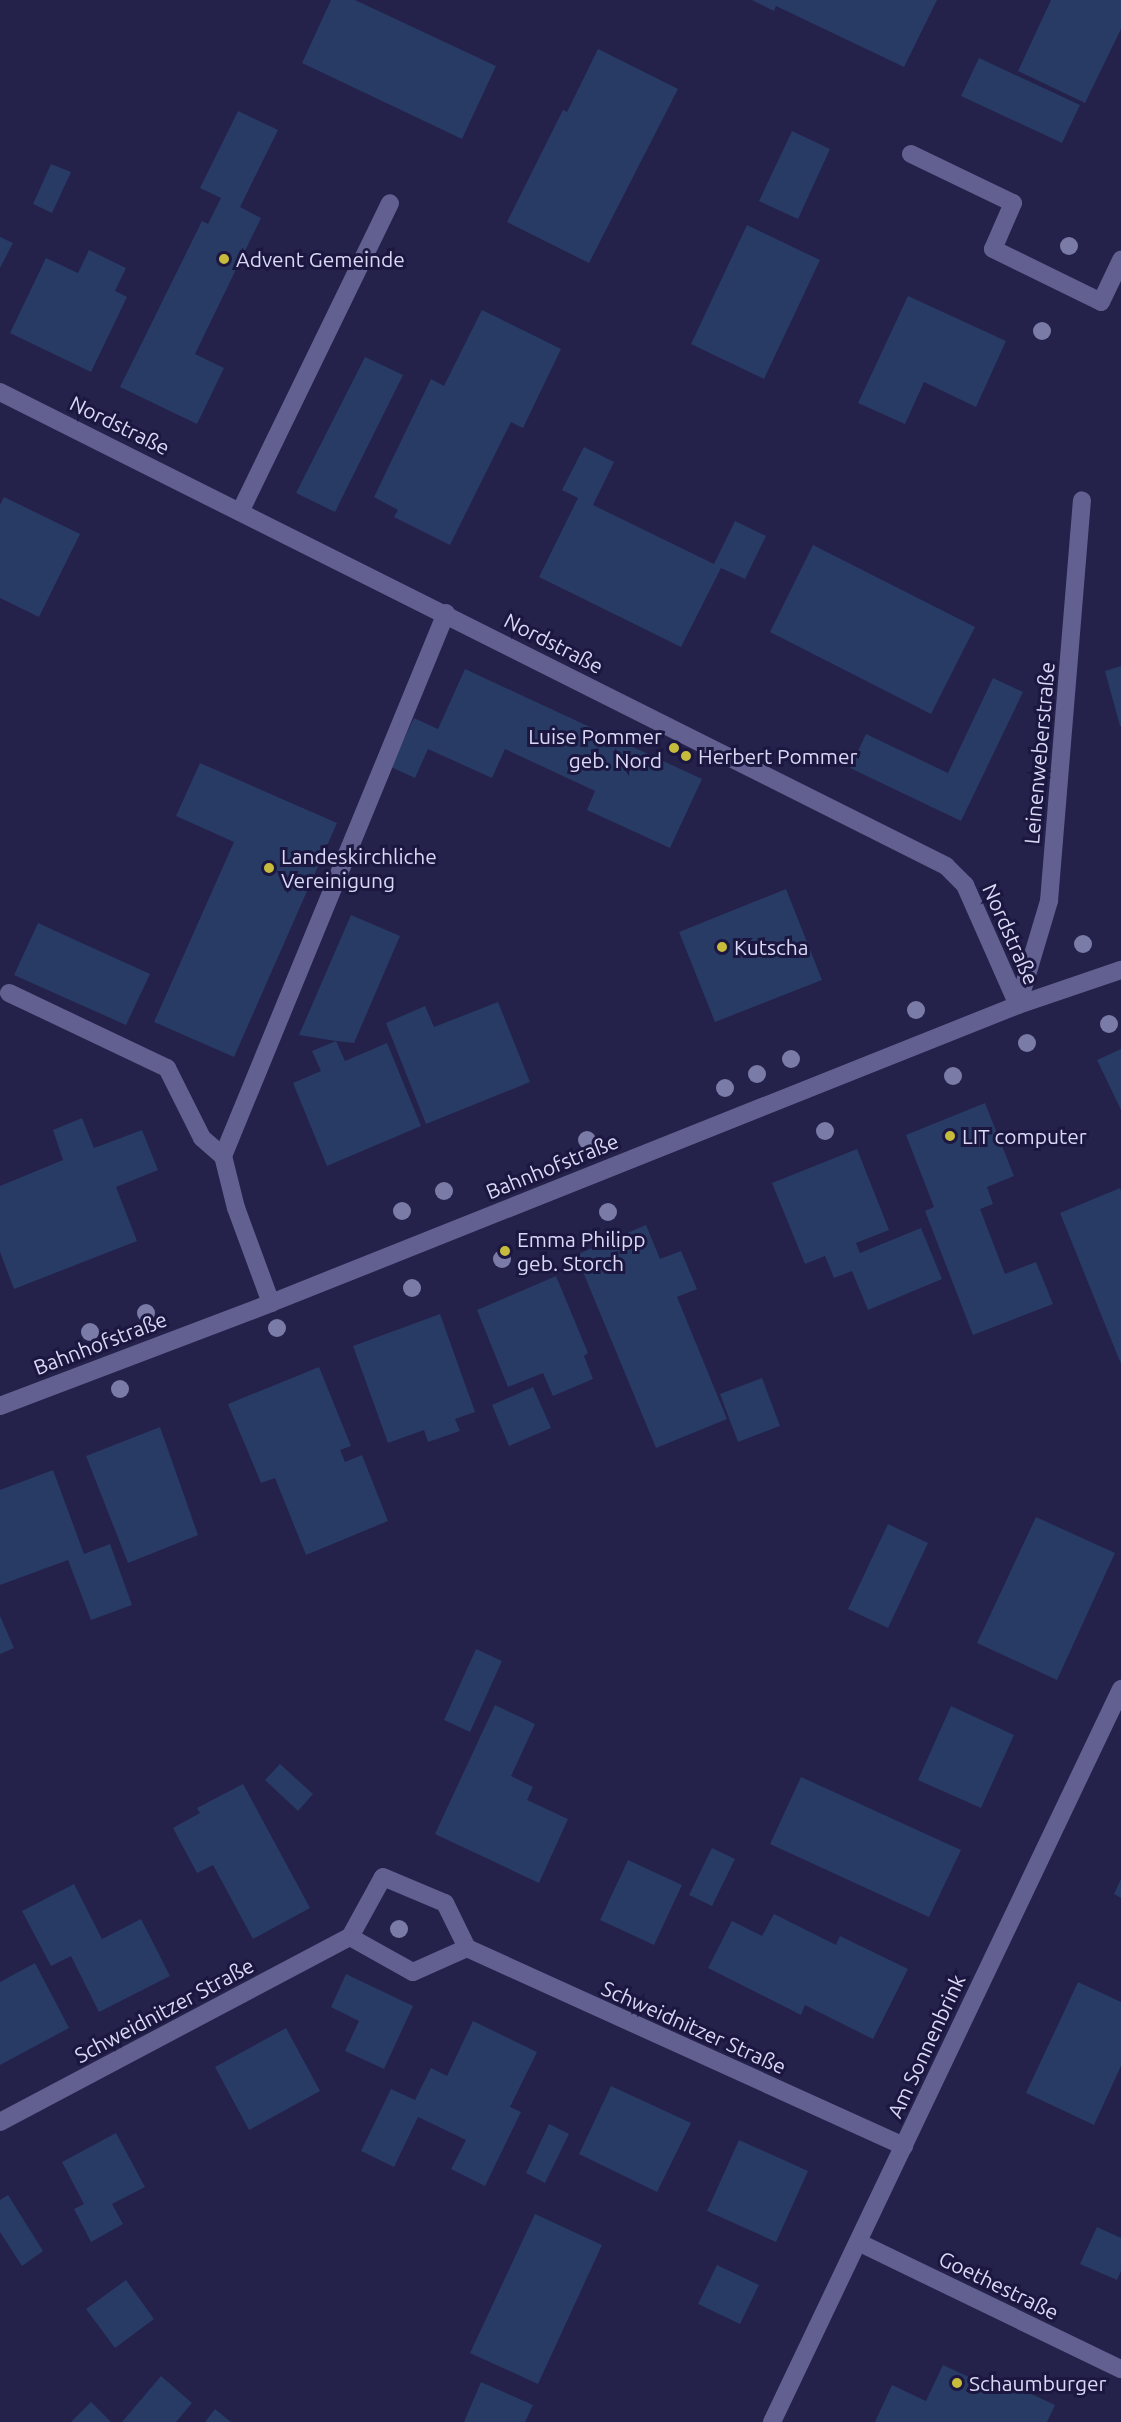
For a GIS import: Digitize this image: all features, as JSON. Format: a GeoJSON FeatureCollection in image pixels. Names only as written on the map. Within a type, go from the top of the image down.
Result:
{"type":"FeatureCollection","features":[{"type":"Feature","properties":{"kind":"street"},"geometry":{"type":"LineString","coordinates":[[911,154],[1013,203],[993,249],[1101,302],[1121,260]]}},
{"type":"Feature","properties":{"kind":"street"},"geometry":{"type":"LineString","coordinates":[[241,510],[390,202]]}},
{"type":"Feature","properties":{"kind":"street","name":"Nordstraße"},"geometry":{"type":"LineString","coordinates":[[0,392],[241,510],[946,866],[964,885],[1018,1005]]}},
{"type":"Feature","properties":{"kind":"street","name":"Leinenweberstraße"},"geometry":{"type":"LineString","coordinates":[[1018,1005],[1049,901],[1083,500]]}},
{"type":"Feature","properties":{"kind":"street"},"geometry":{"type":"LineString","coordinates":[[271,1303],[236,1208],[224,1156],[446,613]]}},
{"type":"Feature","properties":{"kind":"street","name":"Bahnhofstraße"},"geometry":{"type":"LineString","coordinates":[[0,1406],[271,1303],[1018,1005],[1121,970]]}},
{"type":"Feature","properties":{"kind":"street"},"geometry":{"type":"LineString","coordinates":[[9,993],[167,1068],[202,1138],[224,1156]]}},
{"type":"Feature","properties":{"kind":"street","name":"Am Sonnenbrink"},"geometry":{"type":"LineString","coordinates":[[772,2422],[1121,1689]]}},
{"type":"Feature","properties":{"kind":"street"},"geometry":{"type":"LineString","coordinates":[[383,1877],[445,1904],[467,1948],[413,1972],[350,1937],[383,1877]]}},
{"type":"Feature","properties":{"kind":"street","name":"Schweidnitzer Straße"},"geometry":{"type":"LineString","coordinates":[[0,2122],[350,1937]]}},
{"type":"Feature","properties":{"kind":"street","name":"Schweidnitzer Straße"},"geometry":{"type":"LineString","coordinates":[[467,1948],[904,2146]]}},
{"type":"Feature","properties":{"kind":"street","name":"Goethestraße"},"geometry":{"type":"LineString","coordinates":[[858,2242],[1121,2369]]}},
{"type":"Feature","properties":{"kind":"building"},"geometry":{"type":"Polygon","coordinates":[[[331,0],[355,0],[496,66],[462,139],[302,63],[331,0]]]}},
{"type":"Feature","properties":{"kind":"building"},"geometry":{"type":"Polygon","coordinates":[[[752,0],[937,0],[904,67],[776,6],[774,11],[752,0]]]}},
{"type":"Feature","properties":{"kind":"building"},"geometry":{"type":"Polygon","coordinates":[[[1051,0],[1121,0],[1121,29],[1085,103],[1018,71],[1051,0]]]}},
{"type":"Feature","properties":{"kind":"building"},"geometry":{"type":"Polygon","coordinates":[[[598,49],[678,89],[589,263],[507,222],[563,110],[567,112],[598,49]]]}},
{"type":"Feature","properties":{"kind":"building"},"geometry":{"type":"Polygon","coordinates":[[[979,58],[1080,105],[1062,143],[961,96],[979,58]]]}},
{"type":"Feature","properties":{"kind":"building"},"geometry":{"type":"Polygon","coordinates":[[[238,111],[278,130],[240,207],[261,218],[195,354],[224,368],[197,424],[120,387],[202,221],[208,224],[221,198],[200,188],[238,111]]]}},
{"type":"Feature","properties":{"kind":"building"},"geometry":{"type":"Polygon","coordinates":[[[792,131],[830,149],[798,219],[759,201],[792,131]]]}},
{"type":"Feature","properties":{"kind":"building"},"geometry":{"type":"Polygon","coordinates":[[[51,164],[71,172],[52,213],[33,204],[51,164]]]}},
{"type":"Feature","properties":{"kind":"building"},"geometry":{"type":"Polygon","coordinates":[[[747,225],[820,260],[764,379],[691,344],[747,225]]]}},
{"type":"Feature","properties":{"kind":"building"},"geometry":{"type":"Polygon","coordinates":[[[0,237],[13,243],[0,268],[0,237]]]}},
{"type":"Feature","properties":{"kind":"building"},"geometry":{"type":"Polygon","coordinates":[[[89,250],[126,268],[115,291],[127,297],[91,372],[10,333],[46,258],[78,273],[89,250]]]}},
{"type":"Feature","properties":{"kind":"building"},"geometry":{"type":"Polygon","coordinates":[[[908,296],[1006,341],[976,407],[924,382],[905,424],[858,403],[908,296]]]}},
{"type":"Feature","properties":{"kind":"building"},"geometry":{"type":"Polygon","coordinates":[[[482,310],[561,349],[523,428],[511,422],[450,545],[394,517],[398,510],[374,497],[431,379],[444,386],[482,310]]]}},
{"type":"Feature","properties":{"kind":"building"},"geometry":{"type":"Polygon","coordinates":[[[365,357],[403,375],[335,512],[296,493],[365,357]]]}},
{"type":"Feature","properties":{"kind":"building"},"geometry":{"type":"Polygon","coordinates":[[[584,447],[614,462],[593,505],[714,564],[735,521],[766,536],[745,579],[721,568],[681,647],[539,577],[578,498],[562,490],[584,447]]]}},
{"type":"Feature","properties":{"kind":"building"},"geometry":{"type":"Polygon","coordinates":[[[4,497],[80,534],[39,617],[0,598],[0,505],[4,497]]]}},
{"type":"Feature","properties":{"kind":"building"},"geometry":{"type":"Polygon","coordinates":[[[813,545],[975,627],[931,714],[770,632],[813,545]]]}},
{"type":"Feature","properties":{"kind":"building"},"geometry":{"type":"Polygon","coordinates":[[[1121,666],[1121,726],[1120,726],[1105,671],[1121,666]]]}},
{"type":"Feature","properties":{"kind":"building"},"geometry":{"type":"Polygon","coordinates":[[[465,669],[702,779],[670,848],[587,810],[595,791],[505,749],[492,778],[428,749],[415,778],[391,767],[414,718],[438,729],[465,669]]]}},
{"type":"Feature","properties":{"kind":"building"},"geometry":{"type":"Polygon","coordinates":[[[993,678],[1023,692],[961,821],[850,768],[866,734],[948,773],[993,678]]]}},
{"type":"Feature","properties":{"kind":"building"},"geometry":{"type":"Polygon","coordinates":[[[200,763],[337,823],[234,1057],[154,1022],[234,842],[176,816],[200,763]]]}},
{"type":"Feature","properties":{"kind":"building"},"geometry":{"type":"Polygon","coordinates":[[[786,889],[822,980],[715,1022],[679,932],[786,889]]]}},
{"type":"Feature","properties":{"kind":"building"},"geometry":{"type":"Polygon","coordinates":[[[351,915],[400,936],[354,1043],[299,1035],[351,915]]]}},
{"type":"Feature","properties":{"kind":"building"},"geometry":{"type":"Polygon","coordinates":[[[38,923],[150,974],[126,1025],[14,975],[38,923]]]}},
{"type":"Feature","properties":{"kind":"building"},"geometry":{"type":"Polygon","coordinates":[[[498,1002],[530,1082],[426,1124],[386,1023],[425,1006],[434,1027],[498,1002]]]}},
{"type":"Feature","properties":{"kind":"building"},"geometry":{"type":"Polygon","coordinates":[[[336,1041],[345,1061],[387,1043],[421,1126],[327,1166],[293,1083],[321,1071],[312,1051],[336,1041]]]}},
{"type":"Feature","properties":{"kind":"building"},"geometry":{"type":"Polygon","coordinates":[[[1121,1049],[1121,1110],[1097,1060],[1121,1049]]]}},
{"type":"Feature","properties":{"kind":"building"},"geometry":{"type":"Polygon","coordinates":[[[985,1103],[1014,1176],[987,1187],[993,1204],[980,1209],[1005,1274],[1036,1262],[1053,1304],[973,1335],[925,1211],[934,1207],[906,1135],[985,1103]]]}},
{"type":"Feature","properties":{"kind":"building"},"geometry":{"type":"Polygon","coordinates":[[[82,1118],[94,1148],[142,1130],[158,1170],[116,1187],[137,1241],[14,1289],[0,1252],[0,1186],[63,1160],[53,1130],[82,1118]]]}},
{"type":"Feature","properties":{"kind":"building"},"geometry":{"type":"Polygon","coordinates":[[[857,1149],[889,1230],[856,1243],[860,1253],[921,1228],[942,1279],[868,1310],[852,1271],[834,1278],[825,1256],[805,1264],[772,1183],[857,1149]]]}},
{"type":"Feature","properties":{"kind":"building"},"geometry":{"type":"Polygon","coordinates":[[[1120,1188],[1121,1191],[1121,1364],[1060,1213],[1120,1188]]]}},
{"type":"Feature","properties":{"kind":"building"},"geometry":{"type":"Polygon","coordinates":[[[646,1225],[660,1259],[681,1251],[697,1289],[677,1297],[727,1419],[656,1448],[576,1255],[646,1225]]]}},
{"type":"Feature","properties":{"kind":"building"},"geometry":{"type":"Polygon","coordinates":[[[556,1276],[588,1353],[584,1356],[593,1379],[553,1396],[543,1373],[508,1387],[477,1310],[556,1276]]]}},
{"type":"Feature","properties":{"kind":"building"},"geometry":{"type":"Polygon","coordinates":[[[440,1314],[475,1412],[455,1419],[460,1431],[428,1442],[424,1430],[388,1443],[353,1346],[440,1314]]]}},
{"type":"Feature","properties":{"kind":"building"},"geometry":{"type":"Polygon","coordinates":[[[319,1367],[351,1446],[340,1450],[345,1462],[362,1455],[388,1521],[306,1555],[275,1478],[261,1483],[228,1404],[319,1367]]]}},
{"type":"Feature","properties":{"kind":"building"},"geometry":{"type":"Polygon","coordinates":[[[762,1378],[780,1426],[738,1442],[720,1394],[762,1378]]]}},
{"type":"Feature","properties":{"kind":"building"},"geometry":{"type":"Polygon","coordinates":[[[533,1387],[551,1428],[509,1446],[492,1405],[533,1387]]]}},
{"type":"Feature","properties":{"kind":"building"},"geometry":{"type":"Polygon","coordinates":[[[160,1427],[198,1535],[128,1563],[86,1456],[160,1427]]]}},
{"type":"Feature","properties":{"kind":"building"},"geometry":{"type":"Polygon","coordinates":[[[53,1470],[84,1554],[110,1544],[132,1605],[91,1620],[68,1560],[0,1585],[0,1490],[53,1470]]]}},
{"type":"Feature","properties":{"kind":"building"},"geometry":{"type":"Polygon","coordinates":[[[1036,1517],[1115,1553],[1057,1680],[977,1643],[1036,1517]]]}},
{"type":"Feature","properties":{"kind":"building"},"geometry":{"type":"Polygon","coordinates":[[[888,1524],[928,1543],[888,1628],[848,1609],[888,1524]]]}},
{"type":"Feature","properties":{"kind":"building"},"geometry":{"type":"Polygon","coordinates":[[[0,1616],[14,1648],[0,1654],[0,1616]]]}},
{"type":"Feature","properties":{"kind":"building"},"geometry":{"type":"Polygon","coordinates":[[[476,1649],[502,1661],[470,1732],[444,1720],[476,1649]]]}},
{"type":"Feature","properties":{"kind":"building"},"geometry":{"type":"Polygon","coordinates":[[[495,1705],[535,1724],[511,1776],[533,1787],[527,1800],[568,1819],[539,1883],[435,1834],[495,1705]]]}},
{"type":"Feature","properties":{"kind":"building"},"geometry":{"type":"Polygon","coordinates":[[[951,1706],[1014,1735],[981,1808],[918,1780],[951,1706]]]}},
{"type":"Feature","properties":{"kind":"building"},"geometry":{"type":"Polygon","coordinates":[[[280,1764],[313,1794],[298,1811],[265,1780],[280,1764]]]}},
{"type":"Feature","properties":{"kind":"building"},"geometry":{"type":"Polygon","coordinates":[[[801,1777],[961,1850],[929,1917],[770,1844],[801,1777]]]}},
{"type":"Feature","properties":{"kind":"building"},"geometry":{"type":"Polygon","coordinates":[[[243,1784],[310,1908],[253,1939],[213,1865],[197,1873],[173,1828],[200,1813],[197,1808],[243,1784]]]}},
{"type":"Feature","properties":{"kind":"building"},"geometry":{"type":"Polygon","coordinates":[[[712,1848],[735,1859],[712,1906],[689,1895],[712,1848]]]}},
{"type":"Feature","properties":{"kind":"building"},"geometry":{"type":"Polygon","coordinates":[[[628,1860],[682,1885],[654,1945],[600,1920],[628,1860]]]}},
{"type":"Feature","properties":{"kind":"building"},"geometry":{"type":"Polygon","coordinates":[[[1121,1879],[1121,1898],[1114,1894],[1121,1879]]]}},
{"type":"Feature","properties":{"kind":"building"},"geometry":{"type":"Polygon","coordinates":[[[74,1884],[102,1939],[141,1919],[170,1976],[99,2012],[71,1956],[51,1966],[22,1911],[74,1884]]]}},
{"type":"Feature","properties":{"kind":"building"},"geometry":{"type":"Polygon","coordinates":[[[774,1914],[836,1945],[840,1936],[908,1969],[873,2039],[805,2005],[801,2015],[708,1968],[732,1921],[762,1936],[774,1914]]]}},
{"type":"Feature","properties":{"kind":"building"},"geometry":{"type":"Polygon","coordinates":[[[35,1963],[69,2028],[0,2065],[0,1982],[35,1963]]]}},
{"type":"Feature","properties":{"kind":"building"},"geometry":{"type":"Polygon","coordinates":[[[346,1974],[413,2006],[384,2069],[345,2051],[359,2021],[331,2007],[346,1974]]]}},
{"type":"Feature","properties":{"kind":"building"},"geometry":{"type":"Polygon","coordinates":[[[1078,1982],[1121,2002],[1121,2066],[1094,2125],[1026,2093],[1078,1982]]]}},
{"type":"Feature","properties":{"kind":"building"},"geometry":{"type":"Polygon","coordinates":[[[473,2021],[537,2052],[510,2107],[521,2112],[485,2186],[451,2169],[466,2140],[418,2117],[394,2167],[361,2151],[391,2089],[415,2100],[431,2068],[447,2076],[473,2021]]]}},
{"type":"Feature","properties":{"kind":"building"},"geometry":{"type":"Polygon","coordinates":[[[286,2028],[320,2091],[249,2130],[215,2067],[286,2028]]]}},
{"type":"Feature","properties":{"kind":"building"},"geometry":{"type":"Polygon","coordinates":[[[611,2086],[691,2123],[657,2192],[579,2154],[611,2086]]]}},
{"type":"Feature","properties":{"kind":"building"},"geometry":{"type":"Polygon","coordinates":[[[549,2124],[569,2134],[545,2183],[526,2173],[549,2124]]]}},
{"type":"Feature","properties":{"kind":"building"},"geometry":{"type":"Polygon","coordinates":[[[116,2133],[145,2187],[112,2204],[123,2224],[91,2242],[74,2209],[84,2204],[62,2162],[116,2133]]]}},
{"type":"Feature","properties":{"kind":"building"},"geometry":{"type":"Polygon","coordinates":[[[739,2140],[808,2171],[776,2242],[707,2211],[739,2140]]]}},
{"type":"Feature","properties":{"kind":"building"},"geometry":{"type":"Polygon","coordinates":[[[8,2195],[43,2251],[22,2266],[0,2232],[0,2200],[8,2195]]]}},
{"type":"Feature","properties":{"kind":"building"},"geometry":{"type":"Polygon","coordinates":[[[535,2214],[602,2245],[538,2384],[470,2353],[535,2214]]]}},
{"type":"Feature","properties":{"kind":"building"},"geometry":{"type":"Polygon","coordinates":[[[1097,2227],[1121,2238],[1121,2271],[1117,2280],[1080,2264],[1097,2227]]]}},
{"type":"Feature","properties":{"kind":"building"},"geometry":{"type":"Polygon","coordinates":[[[717,2265],[759,2285],[740,2324],[698,2304],[717,2265]]]}},
{"type":"Feature","properties":{"kind":"building"},"geometry":{"type":"Polygon","coordinates":[[[126,2280],[154,2319],[115,2348],[86,2309],[126,2280]]]}},
{"type":"Feature","properties":{"kind":"building"},"geometry":{"type":"Polygon","coordinates":[[[943,2365],[997,2390],[1001,2380],[1055,2405],[1047,2422],[875,2422],[892,2385],[926,2401],[943,2365]]]}},
{"type":"Feature","properties":{"kind":"building"},"geometry":{"type":"Polygon","coordinates":[[[161,2376],[192,2403],[176,2422],[122,2422],[161,2376]]]}},
{"type":"Feature","properties":{"kind":"building"},"geometry":{"type":"Polygon","coordinates":[[[481,2382],[533,2405],[525,2422],[464,2422],[481,2382]]]}},
{"type":"Feature","properties":{"kind":"building"},"geometry":{"type":"Polygon","coordinates":[[[91,2402],[111,2422],[71,2422],[91,2402]]]}},
{"type":"Feature","properties":{"kind":"building"},"geometry":{"type":"Polygon","coordinates":[[[215,2409],[231,2422],[205,2422],[215,2409]]]}},
{"type":"Feature","properties":{"kind":"place","name":"Advent Gemeinde"},"geometry":{"type":"Point","coordinates":[224,259]}},
{"type":"Feature","properties":{"kind":"place","name":"Luise Pommer geb. Nord"},"geometry":{"type":"Point","coordinates":[674,748]}},
{"type":"Feature","properties":{"kind":"place","name":"Herbert Pommer"},"geometry":{"type":"Point","coordinates":[686,756]}},
{"type":"Feature","properties":{"kind":"place","name":"Landeskirchliche Vereinigung"},"geometry":{"type":"Point","coordinates":[269,868]}},
{"type":"Feature","properties":{"kind":"place","name":"Kutscha"},"geometry":{"type":"Point","coordinates":[722,947]}},
{"type":"Feature","properties":{"kind":"place","name":"LIT computer"},"geometry":{"type":"Point","coordinates":[950,1136]}},
{"type":"Feature","properties":{"kind":"place","name":"Emma Philipp geb. Storch"},"geometry":{"type":"Point","coordinates":[505,1251]}},
{"type":"Feature","properties":{"kind":"place","name":"Schaumburger"},"geometry":{"type":"Point","coordinates":[957,2383]}}]}
